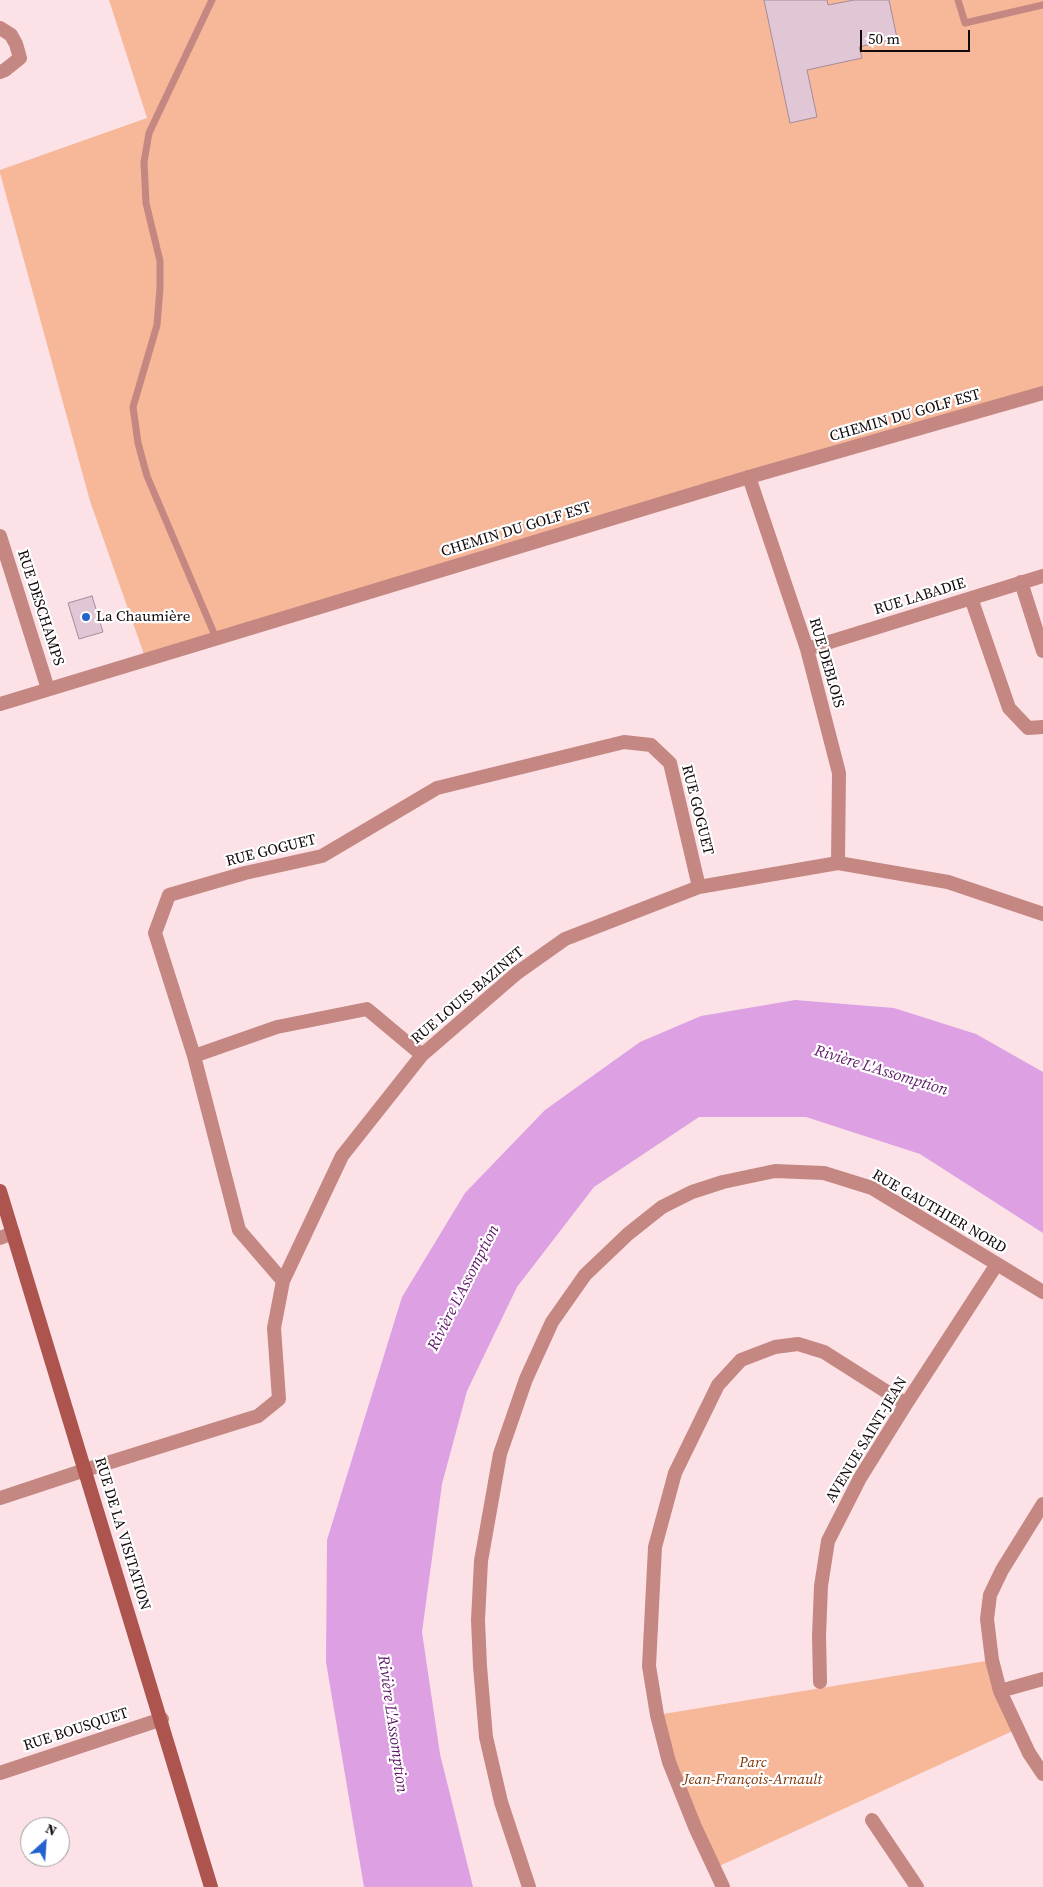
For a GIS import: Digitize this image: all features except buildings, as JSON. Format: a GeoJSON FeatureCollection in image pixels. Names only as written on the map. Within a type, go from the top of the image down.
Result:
{"type":"FeatureCollection","features":[{"type":"Feature","properties":{"kind":"main road","name":"RUE DE LA VISITATION"},"geometry":{"type":"LineString","coordinates":[[0,1191],[6,1236],[85,1470],[162,1719],[211,1887]]}},
{"type":"Feature","properties":{"kind":"street"},"geometry":{"type":"LineString","coordinates":[[0,28],[11,35],[20,58],[0,72]]}},
{"type":"Feature","properties":{"kind":"street","name":"CHEMIN DU GOLF EST"},"geometry":{"type":"LineString","coordinates":[[0,704],[749,477],[1043,394]]}},
{"type":"Feature","properties":{"kind":"street","name":"RUE DEBLOIS"},"geometry":{"type":"LineString","coordinates":[[749,477],[806,649],[839,773],[838,863]]}},
{"type":"Feature","properties":{"kind":"street","name":"RUE DESCHAMPS"},"geometry":{"type":"LineString","coordinates":[[0,536],[48,689]]}},
{"type":"Feature","properties":{"kind":"street","name":"RUE LABADIE"},"geometry":{"type":"LineString","coordinates":[[806,649],[1043,576]]}},
{"type":"Feature","properties":{"kind":"street"},"geometry":{"type":"LineString","coordinates":[[1021,582],[1043,651]]}},
{"type":"Feature","properties":{"kind":"street"},"geometry":{"type":"LineString","coordinates":[[971,598],[1009,708],[1028,728],[1043,727]]}},
{"type":"Feature","properties":{"kind":"street","name":"RUE GOGUET"},"geometry":{"type":"LineString","coordinates":[[283,1281],[239,1230],[194,1056],[155,933],[169,895],[245,873],[322,856],[437,788],[624,742],[651,745],[670,763],[699,887]]}},
{"type":"Feature","properties":{"kind":"street","name":"RUE LOUIS-BAZINET"},"geometry":{"type":"LineString","coordinates":[[85,1470],[258,1416],[279,1399],[274,1328],[283,1281],[342,1156],[422,1055],[517,973],[565,938],[699,887],[838,863],[948,882],[1043,914]]}},
{"type":"Feature","properties":{"kind":"street"},"geometry":{"type":"LineString","coordinates":[[194,1056],[277,1027],[367,1009],[422,1055]]}},
{"type":"Feature","properties":{"kind":"street","name":"RUE GAUTHIER NORD"},"geometry":{"type":"LineString","coordinates":[[529,1887],[501,1802],[486,1737],[478,1620],[481,1561],[500,1454],[526,1379],[552,1322],[585,1276],[628,1234],[662,1207],[692,1192],[723,1182],[775,1172],[824,1173],[872,1188],[1043,1292]]}},
{"type":"Feature","properties":{"kind":"street","name":"AVENUE SAINT-JEAN"},"geometry":{"type":"LineString","coordinates":[[820,1682],[821,1586],[828,1541],[860,1478],[997,1264]]}},
{"type":"Feature","properties":{"kind":"street"},"geometry":{"type":"LineString","coordinates":[[724,1887],[695,1827],[669,1762],[657,1715],[650,1666],[655,1547],[675,1473],[718,1385],[741,1360],[775,1347],[798,1344],[824,1352],[906,1404]]}},
{"type":"Feature","properties":{"kind":"street"},"geometry":{"type":"LineString","coordinates":[[0,1498],[85,1470]]}},
{"type":"Feature","properties":{"kind":"street"},"geometry":{"type":"LineString","coordinates":[[1043,1504],[1002,1570],[990,1595],[987,1619],[992,1660],[1000,1692],[1025,1745],[1043,1774]]}},
{"type":"Feature","properties":{"kind":"street"},"geometry":{"type":"LineString","coordinates":[[1000,1692],[1043,1678]]}},
{"type":"Feature","properties":{"kind":"street","name":"RUE BOUSQUET"},"geometry":{"type":"LineString","coordinates":[[0,1772],[162,1719]]}},
{"type":"Feature","properties":{"kind":"street"},"geometry":{"type":"LineString","coordinates":[[872,1820],[917,1887]]}},
{"type":"Feature","properties":{"kind":"lane"},"geometry":{"type":"LineString","coordinates":[[212,0],[149,133],[144,162],[146,203],[160,261],[160,288],[157,324],[133,407],[138,443],[147,476],[216,638]]}},
{"type":"Feature","properties":{"kind":"lane"},"geometry":{"type":"LineString","coordinates":[[958,0],[965,23],[1043,4]]}},
{"type":"Feature","properties":{"kind":"green space"},"geometry":{"type":"Polygon","coordinates":[[[109,0],[1043,0],[1043,396],[146,660],[90,501],[0,173],[0,170],[147,118],[109,0]]]}},
{"type":"Feature","properties":{"kind":"green space","name":"Parc Jean-François-Arnault"},"geometry":{"type":"Polygon","coordinates":[[[992,1660],[1017,1729],[715,1868],[657,1715],[992,1660]]]}},
{"type":"Feature","properties":{"kind":"water","name":"Rivière L'Assomption"},"geometry":{"type":"Polygon","coordinates":[[[795,1000],[894,1008],[976,1034],[1043,1072],[1043,1233],[920,1154],[806,1117],[699,1117],[594,1187],[517,1287],[467,1391],[442,1484],[422,1632],[440,1754],[473,1887],[364,1887],[326,1662],[327,1540],[402,1297],[465,1193],[545,1110],[640,1042],[701,1016],[795,1000]]]}},
{"type":"Feature","properties":{"kind":"place","name":"La Chaumière"},"geometry":{"type":"Point","coordinates":[86,617]}}]}
